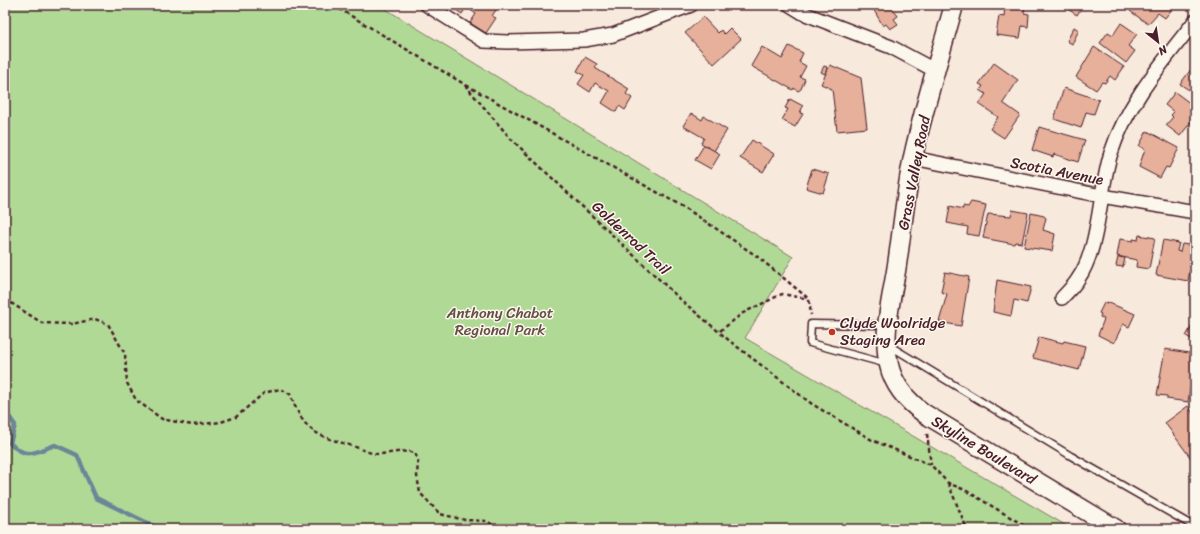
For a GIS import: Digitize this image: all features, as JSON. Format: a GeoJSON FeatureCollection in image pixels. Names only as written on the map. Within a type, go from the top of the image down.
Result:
{"type":"FeatureCollection","features":[{"type":"Feature","properties":{"kind":"main road","name":"Grass Valley Road"},"geometry":{"type":"LineString","coordinates":[[886,343],[913,158],[954,5]]}},
{"type":"Feature","properties":{"kind":"main road","name":"Skyline Boulevard"},"geometry":{"type":"LineString","coordinates":[[886,343],[888,364],[893,379],[902,394],[912,405],[1116,529]]}},
{"type":"Feature","properties":{"kind":"street"},"geometry":{"type":"LineString","coordinates":[[427,5],[484,41],[508,42],[584,40],[613,35],[691,5]]}},
{"type":"Feature","properties":{"kind":"street"},"geometry":{"type":"LineString","coordinates":[[790,5],[803,13],[891,47],[936,71]]}},
{"type":"Feature","properties":{"kind":"street"},"geometry":{"type":"LineString","coordinates":[[1062,298],[1079,278],[1092,248],[1110,154],[1128,112],[1163,61],[1195,21]]}},
{"type":"Feature","properties":{"kind":"street","name":"Scotia Avenue"},"geometry":{"type":"LineString","coordinates":[[913,158],[1102,196],[1195,212]]}},
{"type":"Feature","properties":{"kind":"lane"},"geometry":{"type":"LineString","coordinates":[[888,324],[812,324],[810,344],[888,364]]}},
{"type":"Feature","properties":{"kind":"lane"},"geometry":{"type":"LineString","coordinates":[[886,343],[1071,456],[1195,527]]}},
{"type":"Feature","properties":{"kind":"path","name":"Goldenrod Trail"},"geometry":{"type":"LineString","coordinates":[[333,5],[464,84],[511,139],[681,300],[720,331],[731,342],[812,404],[872,440],[930,465]]}},
{"type":"Feature","properties":{"kind":"path"},"geometry":{"type":"LineString","coordinates":[[464,84],[687,209],[758,257],[809,299],[812,324]]}},
{"type":"Feature","properties":{"kind":"path"},"geometry":{"type":"LineString","coordinates":[[720,331],[743,313],[782,294],[809,299]]}},
{"type":"Feature","properties":{"kind":"path"},"geometry":{"type":"LineString","coordinates":[[5,299],[42,323],[72,324],[95,319],[108,324],[125,354],[127,384],[136,400],[162,419],[192,425],[221,422],[236,417],[264,393],[280,389],[290,394],[297,412],[305,425],[319,435],[377,454],[406,451],[415,453],[418,461],[417,476],[420,493],[440,514],[465,520],[487,521],[498,529]]}},
{"type":"Feature","properties":{"kind":"path"},"geometry":{"type":"LineString","coordinates":[[926,414],[930,465],[948,483],[967,529]]}},
{"type":"Feature","properties":{"kind":"path"},"geometry":{"type":"LineString","coordinates":[[948,483],[965,490],[1030,529]]}},
{"type":"Feature","properties":{"kind":"green space","name":"Anthony Chabot Regional Park"},"geometry":{"type":"Polygon","coordinates":[[[5,5],[379,5],[793,257],[745,338],[1072,529],[5,529],[5,5]]]}},
{"type":"Feature","properties":{"kind":"building"},"geometry":{"type":"Polygon","coordinates":[[[499,5],[492,16],[496,18],[486,33],[470,23],[476,14],[466,7],[462,14],[450,6],[499,5]]]}},
{"type":"Feature","properties":{"kind":"building"},"geometry":{"type":"Polygon","coordinates":[[[871,5],[890,5],[898,16],[894,19],[898,24],[890,29],[886,24],[883,26],[871,5]]]}},
{"type":"Feature","properties":{"kind":"building"},"geometry":{"type":"Polygon","coordinates":[[[1005,5],[1025,5],[1024,13],[1029,14],[1028,27],[1022,26],[1020,38],[996,35],[999,16],[1004,17],[1005,5]]]}},
{"type":"Feature","properties":{"kind":"building"},"geometry":{"type":"Polygon","coordinates":[[[1065,5],[1083,5],[1077,15],[1066,8],[1065,5]]]}},
{"type":"Feature","properties":{"kind":"building"},"geometry":{"type":"Polygon","coordinates":[[[1134,5],[1175,5],[1165,18],[1158,13],[1148,24],[1130,11],[1134,5]]]}},
{"type":"Feature","properties":{"kind":"building"},"geometry":{"type":"Polygon","coordinates":[[[703,17],[718,33],[721,30],[724,34],[730,28],[741,39],[714,64],[685,33],[703,17]]]}},
{"type":"Feature","properties":{"kind":"building"},"geometry":{"type":"Polygon","coordinates":[[[1121,23],[1137,34],[1128,46],[1135,51],[1126,63],[1100,43],[1108,32],[1113,35],[1121,23]]]}},
{"type":"Feature","properties":{"kind":"building"},"geometry":{"type":"Polygon","coordinates":[[[1074,27],[1079,30],[1072,44],[1067,41],[1074,27]]]}},
{"type":"Feature","properties":{"kind":"building"},"geometry":{"type":"Polygon","coordinates":[[[789,46],[803,53],[799,62],[806,66],[800,77],[805,79],[801,89],[798,91],[794,88],[793,90],[751,66],[762,47],[782,59],[789,46]]]}},
{"type":"Feature","properties":{"kind":"building"},"geometry":{"type":"Polygon","coordinates":[[[1094,47],[1124,67],[1115,80],[1110,76],[1105,83],[1102,82],[1096,90],[1076,77],[1094,47]]]}},
{"type":"Feature","properties":{"kind":"building"},"geometry":{"type":"Polygon","coordinates":[[[585,57],[597,64],[595,68],[629,89],[626,94],[632,98],[625,110],[619,106],[616,112],[602,103],[609,91],[595,83],[590,92],[578,84],[584,75],[577,71],[585,57]]]}},
{"type":"Feature","properties":{"kind":"building"},"geometry":{"type":"Polygon","coordinates":[[[994,63],[1018,80],[1003,103],[1020,115],[1004,138],[990,129],[998,117],[979,104],[986,94],[980,90],[983,86],[979,84],[994,63]]]}},
{"type":"Feature","properties":{"kind":"building"},"geometry":{"type":"Polygon","coordinates":[[[830,65],[861,78],[867,128],[837,131],[832,89],[821,84],[830,65]]]}},
{"type":"Feature","properties":{"kind":"building"},"geometry":{"type":"Polygon","coordinates":[[[824,66],[827,67],[825,74],[821,72],[824,66]]]}},
{"type":"Feature","properties":{"kind":"building"},"geometry":{"type":"Polygon","coordinates":[[[1192,68],[1195,71],[1195,94],[1180,84],[1192,68]]]}},
{"type":"Feature","properties":{"kind":"building"},"geometry":{"type":"Polygon","coordinates":[[[1064,88],[1099,100],[1094,114],[1086,112],[1081,128],[1054,119],[1064,88]]]}},
{"type":"Feature","properties":{"kind":"building"},"geometry":{"type":"Polygon","coordinates":[[[1175,92],[1195,107],[1195,117],[1180,136],[1166,125],[1173,117],[1171,115],[1174,112],[1165,105],[1175,92]]]}},
{"type":"Feature","properties":{"kind":"building"},"geometry":{"type":"Polygon","coordinates":[[[790,99],[803,106],[800,113],[803,114],[795,127],[782,120],[788,109],[785,108],[790,99]]]}},
{"type":"Feature","properties":{"kind":"building"},"geometry":{"type":"Polygon","coordinates":[[[691,113],[702,120],[704,116],[727,130],[714,151],[701,143],[704,138],[683,126],[691,113]]]}},
{"type":"Feature","properties":{"kind":"building"},"geometry":{"type":"Polygon","coordinates":[[[1039,127],[1085,140],[1078,162],[1054,154],[1053,157],[1032,150],[1039,127]]]}},
{"type":"Feature","properties":{"kind":"building"},"geometry":{"type":"Polygon","coordinates":[[[1147,131],[1179,148],[1169,168],[1166,167],[1160,178],[1139,167],[1145,149],[1139,146],[1147,131]]]}},
{"type":"Feature","properties":{"kind":"building"},"geometry":{"type":"Polygon","coordinates":[[[752,140],[774,154],[763,172],[740,158],[752,140]]]}},
{"type":"Feature","properties":{"kind":"building"},"geometry":{"type":"Polygon","coordinates":[[[704,145],[720,154],[711,169],[695,160],[704,145]]]}},
{"type":"Feature","properties":{"kind":"building"},"geometry":{"type":"Polygon","coordinates":[[[812,169],[829,174],[823,193],[806,188],[812,169]]]}},
{"type":"Feature","properties":{"kind":"building"},"geometry":{"type":"Polygon","coordinates":[[[971,202],[986,205],[979,236],[967,234],[968,227],[947,223],[950,206],[963,209],[963,206],[968,207],[971,202]]]}},
{"type":"Feature","properties":{"kind":"building"},"geometry":{"type":"Polygon","coordinates":[[[1012,210],[1028,213],[1022,243],[1015,242],[1014,244],[983,238],[988,214],[1011,216],[1012,210]]]}},
{"type":"Feature","properties":{"kind":"building"},"geometry":{"type":"Polygon","coordinates":[[[1031,213],[1044,216],[1046,218],[1043,230],[1055,234],[1052,251],[1024,247],[1031,213]]]}},
{"type":"Feature","properties":{"kind":"building"},"geometry":{"type":"Polygon","coordinates":[[[1139,235],[1155,238],[1149,269],[1136,267],[1137,260],[1117,256],[1120,239],[1133,241],[1133,239],[1138,240],[1139,235]]]}},
{"type":"Feature","properties":{"kind":"building"},"geometry":{"type":"Polygon","coordinates":[[[1163,240],[1179,243],[1177,251],[1180,252],[1182,244],[1195,246],[1195,271],[1190,270],[1188,281],[1156,275],[1163,240]]]}},
{"type":"Feature","properties":{"kind":"building"},"geometry":{"type":"Polygon","coordinates":[[[1118,257],[1125,258],[1123,267],[1116,266],[1118,257]]]}},
{"type":"Feature","properties":{"kind":"building"},"geometry":{"type":"Polygon","coordinates":[[[945,272],[969,277],[961,326],[939,322],[947,294],[941,292],[945,272]]]}},
{"type":"Feature","properties":{"kind":"building"},"geometry":{"type":"Polygon","coordinates":[[[997,280],[1031,287],[1027,303],[1014,300],[1011,316],[993,312],[997,280]]]}},
{"type":"Feature","properties":{"kind":"building"},"geometry":{"type":"Polygon","coordinates":[[[1107,302],[1135,314],[1129,327],[1123,324],[1114,343],[1098,335],[1104,319],[1100,317],[1101,314],[1099,313],[1104,303],[1107,304],[1107,302]]]}},
{"type":"Feature","properties":{"kind":"building"},"geometry":{"type":"Polygon","coordinates":[[[1195,321],[1195,341],[1186,336],[1195,321]]]}},
{"type":"Feature","properties":{"kind":"building"},"geometry":{"type":"Polygon","coordinates":[[[1039,337],[1063,343],[1064,341],[1085,346],[1079,370],[1033,358],[1039,337]]]}},
{"type":"Feature","properties":{"kind":"building"},"geometry":{"type":"Polygon","coordinates":[[[1165,349],[1195,354],[1195,376],[1192,375],[1188,402],[1167,399],[1167,396],[1157,395],[1165,349]]]}},
{"type":"Feature","properties":{"kind":"building"},"geometry":{"type":"Polygon","coordinates":[[[1188,406],[1195,416],[1195,459],[1193,461],[1165,423],[1188,406]]]}},
{"type":"Feature","properties":{"kind":"waterway"},"geometry":{"type":"LineString","coordinates":[[5,411],[15,425],[10,443],[16,448],[26,453],[31,453],[55,445],[77,455],[96,498],[160,529]]}},
{"type":"Feature","properties":{"kind":"place","name":"Clyde Woolridge Staging Area"},"geometry":{"type":"Point","coordinates":[832,332]}}]}
